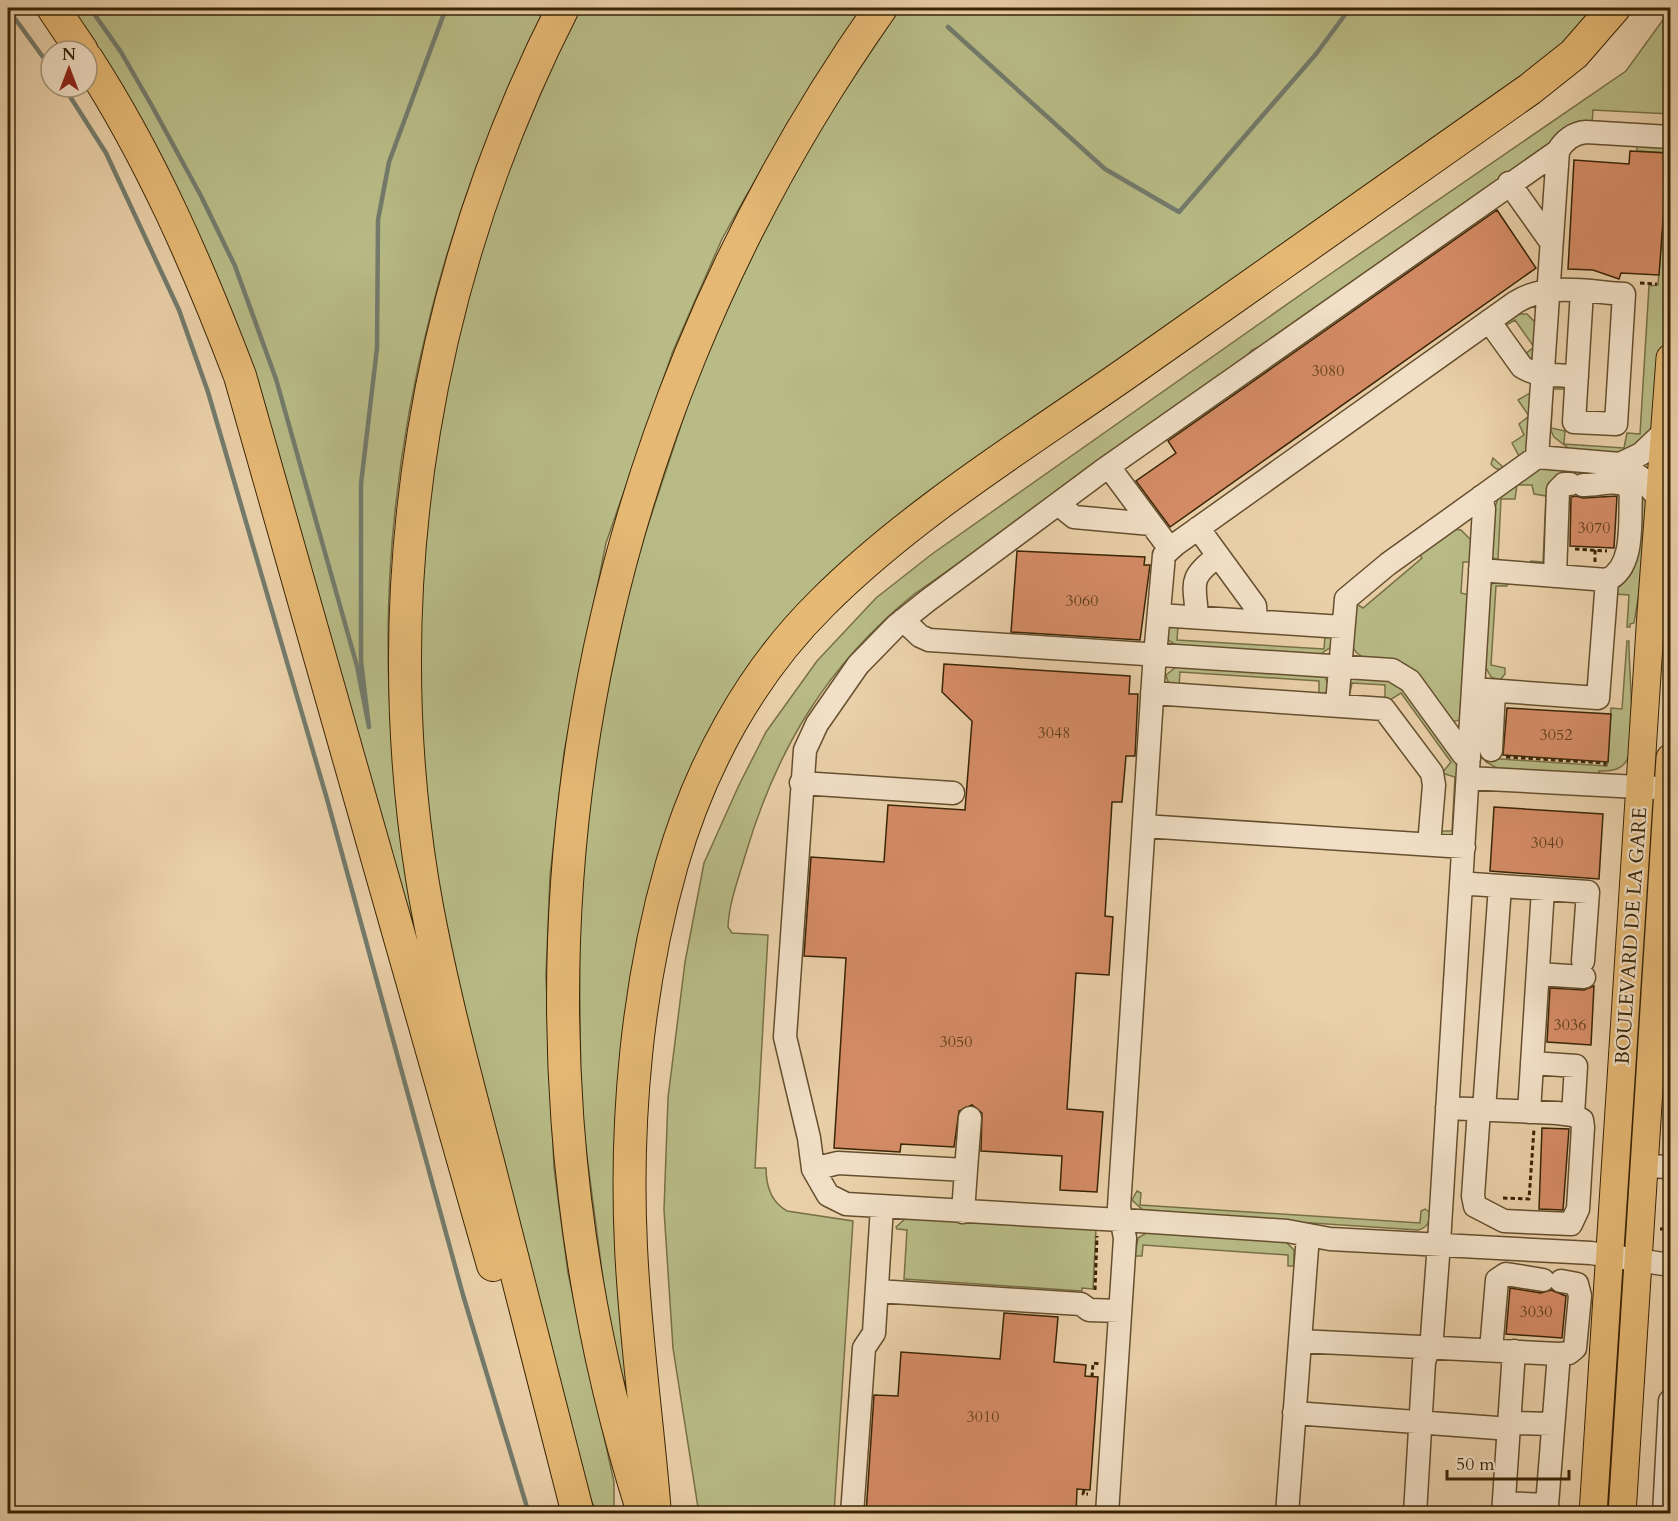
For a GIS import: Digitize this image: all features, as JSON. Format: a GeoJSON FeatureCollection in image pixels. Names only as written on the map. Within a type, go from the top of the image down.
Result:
{"type":"FeatureCollection","features":[{"type":"Feature","properties":{"kind":"highway"},"geometry":{"type":"LineString","coordinates":[[53,8],[74,39]]}},
{"type":"Feature","properties":{"kind":"highway"},"geometry":{"type":"LineString","coordinates":[[563,8],[524,88],[497,157],[460,267],[441,342],[422,436],[414,499],[407,575],[405,676],[409,758],[417,836],[438,968],[578,1514]]}},
{"type":"Feature","properties":{"kind":"highway"},"geometry":{"type":"LineString","coordinates":[[644,1514],[613,1412],[595,1330],[580,1248],[566,1124],[562,1052],[564,923],[573,814],[585,732],[609,609],[630,526],[651,458],[693,346],[739,243],[776,171],[825,89],[881,8]]}},
{"type":"Feature","properties":{"kind":"highway"},"geometry":{"type":"LineString","coordinates":[[655,1514],[631,1242],[631,1131],[638,1047],[653,945],[672,863],[698,789],[741,707],[796,630],[870,558],[969,484],[1530,89],[1574,54],[1614,8]]}},
{"type":"Feature","properties":{"kind":"highway"},"geometry":{"type":"LineString","coordinates":[[99,80],[167,201],[206,289],[240,376],[462,1161],[567,1514]]}},
{"type":"Feature","properties":{"kind":"main road","name":"BOULEVARD DE LA GARE"},"geometry":{"type":"LineString","coordinates":[[1592,1512],[1641,788],[1658,498],[1671,358]]}},
{"type":"Feature","properties":{"kind":"main road","name":"BOULEVARD DE LA GARE"},"geometry":{"type":"LineString","coordinates":[[1622,1514],[1639,1261],[1658,1167],[1671,758]]}},
{"type":"Feature","properties":{"kind":"street"},"geometry":{"type":"LineString","coordinates":[[1671,137],[1586,132],[1570,137],[1558,151],[1509,183],[1059,504],[903,620],[858,665],[817,723],[805,750],[785,1037],[809,1138],[813,1169],[821,1186],[835,1200],[846,1204],[1287,1231],[1353,1240],[1439,1243],[1610,1256],[1671,1264]]}},
{"type":"Feature","properties":{"kind":"street"},"geometry":{"type":"LineString","coordinates":[[1537,457],[1558,151]]}},
{"type":"Feature","properties":{"kind":"street"},"geometry":{"type":"LineString","coordinates":[[1509,183],[1551,242]]}},
{"type":"Feature","properties":{"kind":"street"},"geometry":{"type":"LineString","coordinates":[[1107,1514],[1125,1238],[1120,1198],[1152,693],[1163,560],[1170,549],[1198,528],[1489,321],[1525,297],[1548,290],[1582,291],[1624,294],[1616,424],[1574,422],[1582,291]]}},
{"type":"Feature","properties":{"kind":"street"},"geometry":{"type":"LineString","coordinates":[[1489,321],[1522,367],[1542,375],[1577,376]]}},
{"type":"Feature","properties":{"kind":"street"},"geometry":{"type":"LineString","coordinates":[[1620,464],[1641,454],[1663,433]]}},
{"type":"Feature","properties":{"kind":"street"},"geometry":{"type":"LineString","coordinates":[[1337,704],[1345,602],[1353,591],[1537,457],[1620,464],[1643,479],[1658,498]]}},
{"type":"Feature","properties":{"kind":"street"},"geometry":{"type":"LineString","coordinates":[[1109,467],[1170,549]]}},
{"type":"Feature","properties":{"kind":"street"},"geometry":{"type":"LineString","coordinates":[[1480,570],[1555,576],[1607,579],[1621,569],[1626,556],[1631,493],[1627,486],[1619,482],[1600,486],[1564,484],[1558,490],[1555,576]]}},
{"type":"Feature","properties":{"kind":"street"},"geometry":{"type":"LineString","coordinates":[[1481,497],[1484,509],[1480,570],[1484,690],[1496,753]]}},
{"type":"Feature","properties":{"kind":"street"},"geometry":{"type":"LineString","coordinates":[[1059,504],[1074,517],[1151,524]]}},
{"type":"Feature","properties":{"kind":"street"},"geometry":{"type":"LineString","coordinates":[[1198,528],[1255,606],[1256,621]]}},
{"type":"Feature","properties":{"kind":"street"},"geometry":{"type":"LineString","coordinates":[[1197,617],[1194,579],[1202,568],[1218,556]]}},
{"type":"Feature","properties":{"kind":"street"},"geometry":{"type":"LineString","coordinates":[[1484,690],[1598,698],[1607,579]]}},
{"type":"Feature","properties":{"kind":"street"},"geometry":{"type":"LineString","coordinates":[[1159,615],[1342,627]]}},
{"type":"Feature","properties":{"kind":"street"},"geometry":{"type":"LineString","coordinates":[[903,620],[920,636],[929,640],[1392,670],[1405,676],[1463,754],[1468,768]]}},
{"type":"Feature","properties":{"kind":"street"},"geometry":{"type":"LineString","coordinates":[[1469,1109],[1537,1119],[1573,1115],[1581,1120],[1583,1127],[1577,1214],[1571,1224],[1550,1225],[1504,1221],[1491,1204],[1474,1203],[1469,1109],[1461,887],[1468,768],[1484,690]]}},
{"type":"Feature","properties":{"kind":"street"},"geometry":{"type":"LineString","coordinates":[[1152,693],[1372,706],[1387,711],[1432,774],[1434,784],[1429,844]]}},
{"type":"Feature","properties":{"kind":"street"},"geometry":{"type":"LineString","coordinates":[[1468,768],[1641,788],[1669,789]]}},
{"type":"Feature","properties":{"kind":"street"},"geometry":{"type":"LineString","coordinates":[[801,783],[953,793]]}},
{"type":"Feature","properties":{"kind":"street"},"geometry":{"type":"LineString","coordinates":[[1144,826],[1464,847]]}},
{"type":"Feature","properties":{"kind":"street"},"geometry":{"type":"LineString","coordinates":[[1461,887],[1472,884],[1588,892],[1584,969],[1538,974]]}},
{"type":"Feature","properties":{"kind":"street"},"geometry":{"type":"LineString","coordinates":[[1462,1197],[1469,1109],[1500,886]]}},
{"type":"Feature","properties":{"kind":"street"},"geometry":{"type":"LineString","coordinates":[[1537,1119],[1532,1063],[1543,889]]}},
{"type":"Feature","properties":{"kind":"street"},"geometry":{"type":"LineString","coordinates":[[1532,1063],[1576,1065],[1573,1115]]}},
{"type":"Feature","properties":{"kind":"street"},"geometry":{"type":"LineString","coordinates":[[1415,1514],[1424,1362],[1432,1337],[1439,1243],[1469,1109]]}},
{"type":"Feature","properties":{"kind":"street"},"geometry":{"type":"LineString","coordinates":[[963,1212],[970,1118]]}},
{"type":"Feature","properties":{"kind":"street"},"geometry":{"type":"LineString","coordinates":[[813,1169],[838,1163],[966,1170]]}},
{"type":"Feature","properties":{"kind":"street"},"geometry":{"type":"LineString","coordinates":[[852,1514],[864,1348],[874,1334],[882,1207]]}},
{"type":"Feature","properties":{"kind":"street"},"geometry":{"type":"LineString","coordinates":[[1287,1514],[1308,1235]]}},
{"type":"Feature","properties":{"kind":"street"},"geometry":{"type":"LineString","coordinates":[[1300,1341],[1559,1354],[1569,1353],[1575,1348],[1580,1296],[1576,1284],[1506,1274],[1497,1280],[1491,1350]]}},
{"type":"Feature","properties":{"kind":"street"},"geometry":{"type":"LineString","coordinates":[[877,1291],[1081,1304],[1089,1310],[1120,1311]]}},
{"type":"Feature","properties":{"kind":"street"},"geometry":{"type":"LineString","coordinates":[[1514,1351],[1503,1508],[1547,1505],[1559,1354]]}},
{"type":"Feature","properties":{"kind":"street"},"geometry":{"type":"LineString","coordinates":[[1664,1514],[1671,1401]]}},
{"type":"Feature","properties":{"kind":"street"},"geometry":{"type":"LineString","coordinates":[[1294,1413],[1497,1428],[1518,1423],[1553,1424]]}},
{"type":"Feature","properties":{"kind":"path"},"geometry":{"type":"LineString","coordinates":[[1574,549],[1616,551]]}},
{"type":"Feature","properties":{"kind":"path"},"geometry":{"type":"LineString","coordinates":[[1496,753],[1605,763]]}},
{"type":"Feature","properties":{"kind":"path"},"geometry":{"type":"LineString","coordinates":[[1491,1204],[1505,1198],[1529,1199],[1534,1126],[1537,1119]]}},
{"type":"Feature","properties":{"kind":"path"},"geometry":{"type":"LineString","coordinates":[[1505,1198],[1506,1193]]}},
{"type":"Feature","properties":{"kind":"path"},"geometry":{"type":"LineString","coordinates":[[1098,1228],[1094,1291],[1102,1291]]}},
{"type":"Feature","properties":{"kind":"path"},"geometry":{"type":"LineString","coordinates":[[1092,1377],[1093,1363],[1102,1364]]}},
{"type":"Feature","properties":{"kind":"path"},"geometry":{"type":"LineString","coordinates":[[1084,1490],[1083,1494],[1088,1494]]}},
{"type":"Feature","properties":{"kind":"green space"},"geometry":{"type":"Polygon","coordinates":[[[67,8],[545,8],[510,82],[453,235],[430,314],[399,475],[391,556],[388,638],[391,729],[406,864],[430,998],[289,505],[99,80],[99,39],[81,39],[67,8]]]}},
{"type":"Feature","properties":{"kind":"green space"},"geometry":{"type":"Polygon","coordinates":[[[578,8],[864,8],[816,79],[722,239],[673,351],[606,543],[564,752],[550,876],[546,976],[554,1168],[568,1273],[614,1482],[614,1514],[597,1510],[591,1498],[472,1048],[433,865],[419,721],[421,568],[432,467],[457,329],[494,200],[578,8]]]}},
{"type":"Feature","properties":{"kind":"green space"},"geometry":{"type":"Polygon","coordinates":[[[900,8],[1600,8],[1560,50],[811,596],[650,901],[636,1411],[616,1361],[608,1317],[581,1111],[579,913],[595,751],[633,570],[700,368],[769,219],[826,119],[900,8]]]}},
{"type":"Feature","properties":{"kind":"green space"},"geometry":{"type":"Polygon","coordinates":[[[1670,10],[1670,114],[1593,110],[1592,124],[1284,334],[1252,350],[1230,372],[913,595],[855,650],[808,712],[772,780],[758,817],[734,891],[728,927],[732,933],[768,935],[755,1168],[766,1168],[767,1181],[773,1198],[787,1211],[853,1221],[834,1513],[699,1514],[673,1348],[664,1210],[668,1098],[685,962],[704,863],[766,732],[817,661],[876,598],[932,554],[1323,279],[1626,71],[1670,10]]]}},
{"type":"Feature","properties":{"kind":"green space"},"geometry":{"type":"Polygon","coordinates":[[[1637,142],[1670,145],[1670,313],[1657,377],[1652,430],[1646,440],[1617,454],[1571,450],[1554,437],[1548,424],[1552,386],[1566,386],[1564,389],[1553,389],[1551,428],[1565,431],[1564,444],[1624,448],[1627,433],[1640,434],[1649,286],[1658,285],[1668,153],[1637,151],[1637,142]]]}},
{"type":"Feature","properties":{"kind":"green space"},"geometry":{"type":"Polygon","coordinates":[[[1518,314],[1527,314],[1537,324],[1534,357],[1530,359],[1524,355],[1534,347],[1515,320],[1505,326],[1504,323],[1518,314]]]}},
{"type":"Feature","properties":{"kind":"green space"},"geometry":{"type":"Polygon","coordinates":[[[1530,393],[1532,425],[1526,451],[1507,467],[1496,469],[1491,464],[1493,458],[1503,467],[1519,456],[1512,443],[1524,435],[1519,424],[1529,416],[1518,400],[1530,393]]]}},
{"type":"Feature","properties":{"kind":"green space"},"geometry":{"type":"Polygon","coordinates":[[[1542,468],[1622,476],[1647,500],[1642,575],[1634,623],[1630,624],[1630,627],[1627,627],[1629,595],[1616,594],[1636,493],[1571,479],[1547,560],[1541,564],[1530,564],[1531,561],[1543,562],[1546,496],[1534,494],[1532,485],[1517,485],[1515,499],[1501,499],[1498,559],[1506,562],[1492,558],[1494,511],[1498,498],[1536,470],[1542,468]]]}},
{"type":"Feature","properties":{"kind":"green space"},"geometry":{"type":"Polygon","coordinates":[[[1453,529],[1461,530],[1472,541],[1472,562],[1463,562],[1461,593],[1469,595],[1460,720],[1451,722],[1352,647],[1355,603],[1363,608],[1422,558],[1418,552],[1453,529]]]}},
{"type":"Feature","properties":{"kind":"green space"},"geometry":{"type":"Polygon","coordinates":[[[1495,582],[1508,583],[1507,586],[1496,586],[1491,665],[1505,668],[1505,674],[1500,680],[1491,677],[1485,666],[1490,585],[1495,582]]]}},
{"type":"Feature","properties":{"kind":"green space"},"geometry":{"type":"Polygon","coordinates":[[[1169,626],[1178,626],[1177,640],[1324,649],[1325,636],[1332,638],[1331,647],[1319,655],[1179,647],[1168,640],[1166,629],[1169,626]]]}},
{"type":"Feature","properties":{"kind":"green space"},"geometry":{"type":"Polygon","coordinates":[[[1627,641],[1629,641],[1632,724],[1629,754],[1622,766],[1613,770],[1599,771],[1599,774],[1497,768],[1486,762],[1479,751],[1486,758],[1607,766],[1611,708],[1622,709],[1627,641]]]}},
{"type":"Feature","properties":{"kind":"green space"},"geometry":{"type":"Polygon","coordinates":[[[1176,667],[1325,676],[1330,690],[1326,695],[1319,693],[1319,681],[1180,672],[1179,686],[1169,685],[1166,675],[1176,667]]]}},
{"type":"Feature","properties":{"kind":"green space"},"geometry":{"type":"Polygon","coordinates":[[[1351,678],[1386,679],[1404,688],[1455,760],[1459,771],[1454,836],[1439,836],[1440,831],[1452,831],[1455,777],[1442,773],[1451,762],[1401,693],[1390,700],[1385,699],[1385,685],[1352,683],[1349,697],[1347,687],[1351,678]]]}},
{"type":"Feature","properties":{"kind":"green space"},"geometry":{"type":"Polygon","coordinates":[[[1137,1191],[1141,1193],[1140,1205],[1420,1223],[1421,1211],[1425,1209],[1431,1213],[1428,1224],[1418,1230],[1145,1212],[1132,1200],[1137,1191]]]}},
{"type":"Feature","properties":{"kind":"green space"},"geometry":{"type":"Polygon","coordinates":[[[906,1218],[1096,1228],[1093,1289],[1082,1288],[1082,1291],[904,1279],[907,1230],[896,1227],[906,1218]]]}},
{"type":"Feature","properties":{"kind":"green space"},"geometry":{"type":"Polygon","coordinates":[[[1148,1232],[1284,1240],[1294,1250],[1294,1266],[1288,1266],[1288,1255],[1143,1245],[1142,1256],[1135,1256],[1138,1238],[1148,1232]]]}},
{"type":"Feature","properties":{"kind":"building"},"geometry":{"type":"Polygon","coordinates":[[[1630,151],[1668,153],[1659,275],[1621,273],[1619,279],[1593,270],[1568,269],[1574,160],[1629,164],[1630,151]]]}},
{"type":"Feature","properties":{"kind":"building"},"geometry":{"type":"Polygon","coordinates":[[[1497,210],[1536,268],[1170,527],[1136,481],[1176,453],[1168,441],[1497,210]]]}},
{"type":"Feature","properties":{"kind":"building"},"geometry":{"type":"Polygon","coordinates":[[[1617,496],[1614,548],[1570,546],[1571,497],[1583,498],[1617,496]]]}},
{"type":"Feature","properties":{"kind":"building"},"geometry":{"type":"Polygon","coordinates":[[[1017,551],[1145,557],[1144,565],[1150,565],[1140,640],[1011,632],[1017,551]]]}},
{"type":"Feature","properties":{"kind":"building"},"geometry":{"type":"Polygon","coordinates":[[[944,664],[1130,676],[1129,694],[1138,694],[1135,756],[1126,756],[1122,802],[1112,802],[1105,916],[1113,917],[1109,975],[1076,973],[1067,1109],[1103,1112],[1097,1192],[1060,1190],[1062,1156],[981,1151],[982,1113],[972,1105],[959,1111],[954,1147],[901,1144],[900,1152],[834,1148],[846,958],[804,956],[811,857],[884,862],[888,805],[965,810],[972,721],[942,692],[944,664]]]}},
{"type":"Feature","properties":{"kind":"building"},"geometry":{"type":"Polygon","coordinates":[[[1507,708],[1611,714],[1608,762],[1503,755],[1507,708]]]}},
{"type":"Feature","properties":{"kind":"building"},"geometry":{"type":"Polygon","coordinates":[[[1494,807],[1603,814],[1599,879],[1490,871],[1494,807]]]}},
{"type":"Feature","properties":{"kind":"building"},"geometry":{"type":"Polygon","coordinates":[[[1594,986],[1591,1045],[1547,1042],[1550,988],[1584,990],[1594,986]]]}},
{"type":"Feature","properties":{"kind":"building"},"geometry":{"type":"Polygon","coordinates":[[[1542,1128],[1569,1129],[1563,1210],[1539,1209],[1542,1128]]]}},
{"type":"Feature","properties":{"kind":"building"},"geometry":{"type":"Polygon","coordinates":[[[1510,1288],[1541,1293],[1551,1290],[1566,1296],[1562,1338],[1506,1334],[1510,1288]]]}},
{"type":"Feature","properties":{"kind":"building"},"geometry":{"type":"Polygon","coordinates":[[[1004,1313],[1058,1317],[1054,1362],[1086,1365],[1085,1376],[1098,1377],[1090,1490],[1077,1489],[1076,1514],[866,1514],[874,1395],[898,1396],[901,1352],[1000,1359],[1004,1313]]]}},
{"type":"Feature","properties":{"kind":"waterway"},"geometry":{"type":"LineString","coordinates":[[90,8],[121,52],[152,106],[201,196],[235,266],[276,379],[357,666],[369,727],[361,661],[361,484],[377,348],[378,220],[389,162],[446,8]]}},
{"type":"Feature","properties":{"kind":"waterway"},"geometry":{"type":"LineString","coordinates":[[948,27],[1105,169],[1179,212],[1316,54],[1350,8]]}},
{"type":"Feature","properties":{"kind":"waterway"},"geometry":{"type":"LineString","coordinates":[[8,9],[39,52]]}},
{"type":"Feature","properties":{"kind":"waterway"},"geometry":{"type":"LineString","coordinates":[[72,99],[106,153],[179,310],[208,392],[327,799],[463,1295],[529,1514]]}}]}
